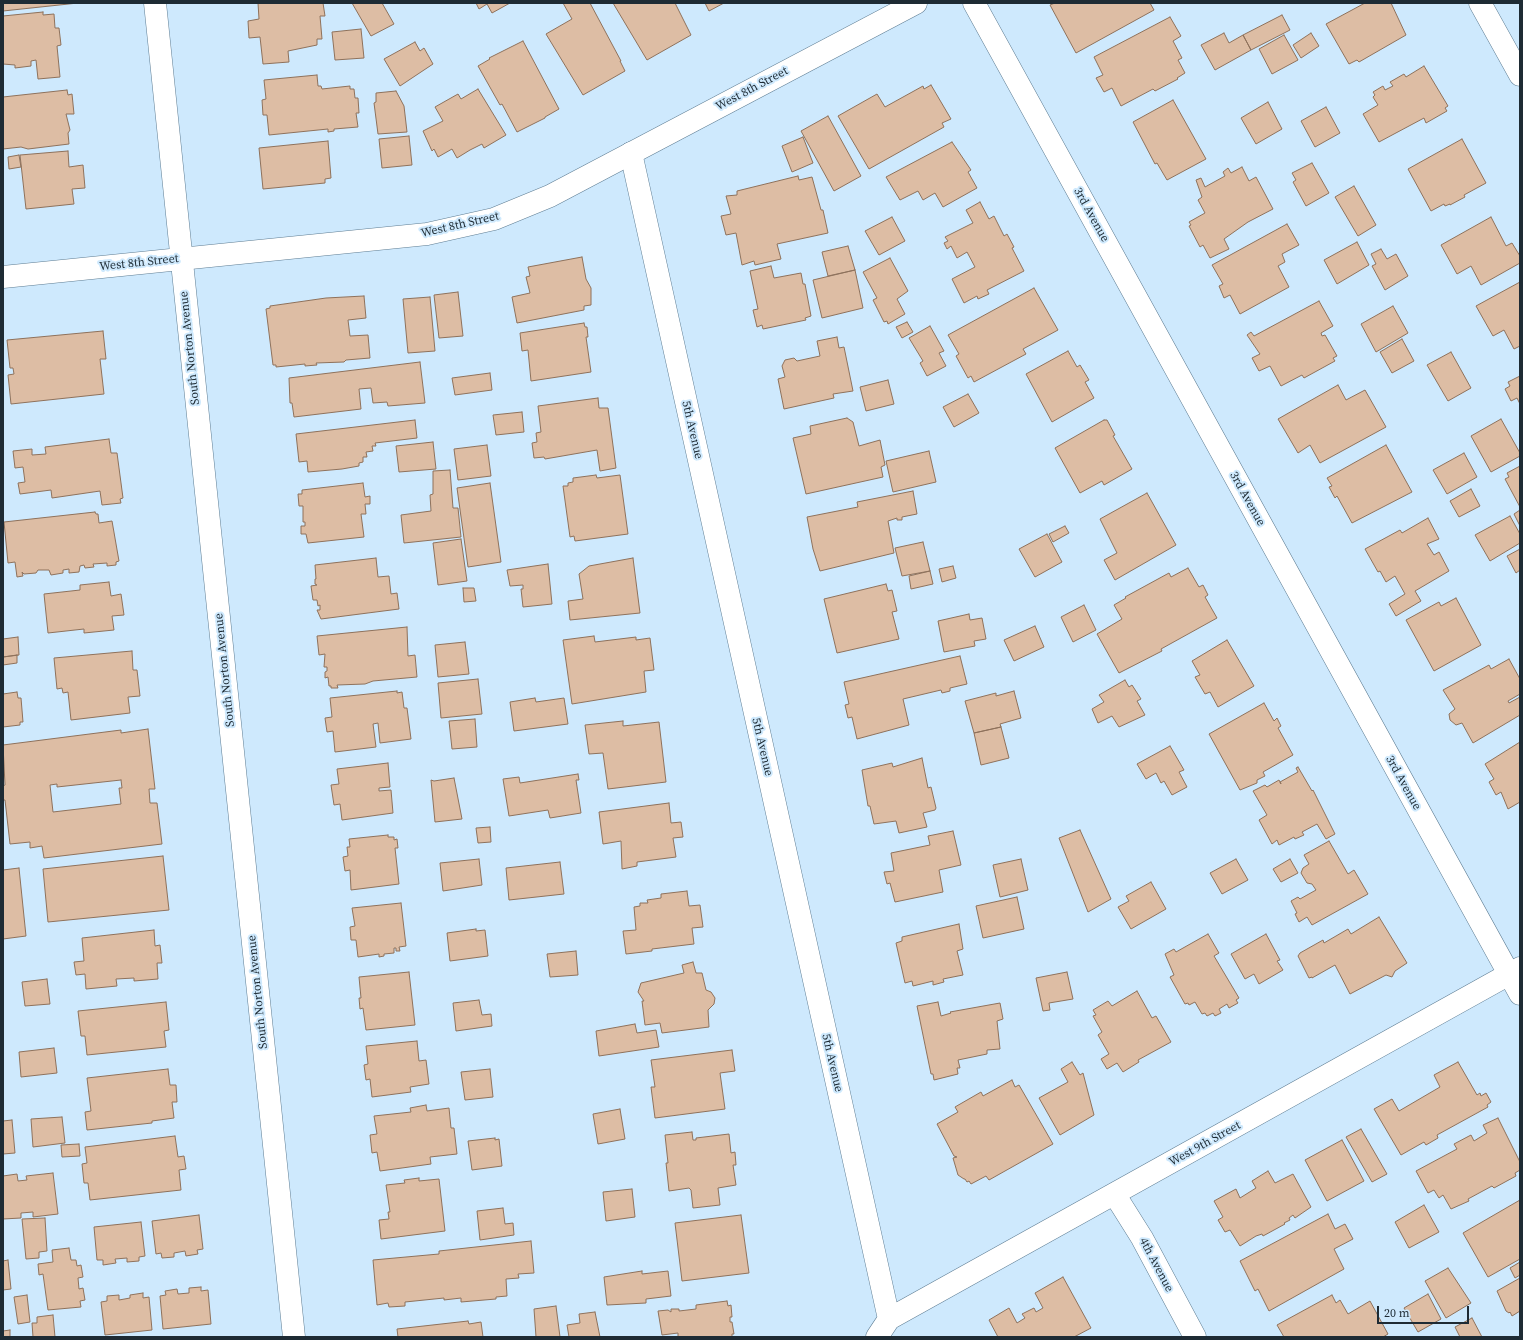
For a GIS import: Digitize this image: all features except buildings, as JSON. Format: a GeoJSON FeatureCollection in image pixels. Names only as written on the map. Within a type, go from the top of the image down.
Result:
{"type":"FeatureCollection","features":[{"type":"Feature","properties":{"kind":"street","name":"South Norton Avenue"},"geometry":{"type":"LineString","coordinates":[[154,3],[294,1337]]}},
{"type":"Feature","properties":{"kind":"street","name":"West 8th Street"},"geometry":{"type":"LineString","coordinates":[[3,277],[427,234],[494,219],[550,196],[916,3]]}},
{"type":"Feature","properties":{"kind":"street","name":"3rd Avenue"},"geometry":{"type":"LineString","coordinates":[[974,3],[1514,971],[1520,994]]}},
{"type":"Feature","properties":{"kind":"street"},"geometry":{"type":"LineString","coordinates":[[1480,3],[1520,75]]}},
{"type":"Feature","properties":{"kind":"street","name":"5th Avenue"},"geometry":{"type":"LineString","coordinates":[[631,153],[889,1319]]}},
{"type":"Feature","properties":{"kind":"street","name":"West 9th Street"},"geometry":{"type":"LineString","coordinates":[[889,1319],[1115,1195],[1514,971]]}},
{"type":"Feature","properties":{"kind":"street","name":"4th Avenue"},"geometry":{"type":"LineString","coordinates":[[1115,1195],[1142,1238],[1195,1337]]}},
{"type":"Feature","properties":{"kind":"street"},"geometry":{"type":"LineString","coordinates":[[877,1337],[889,1319]]}}]}
